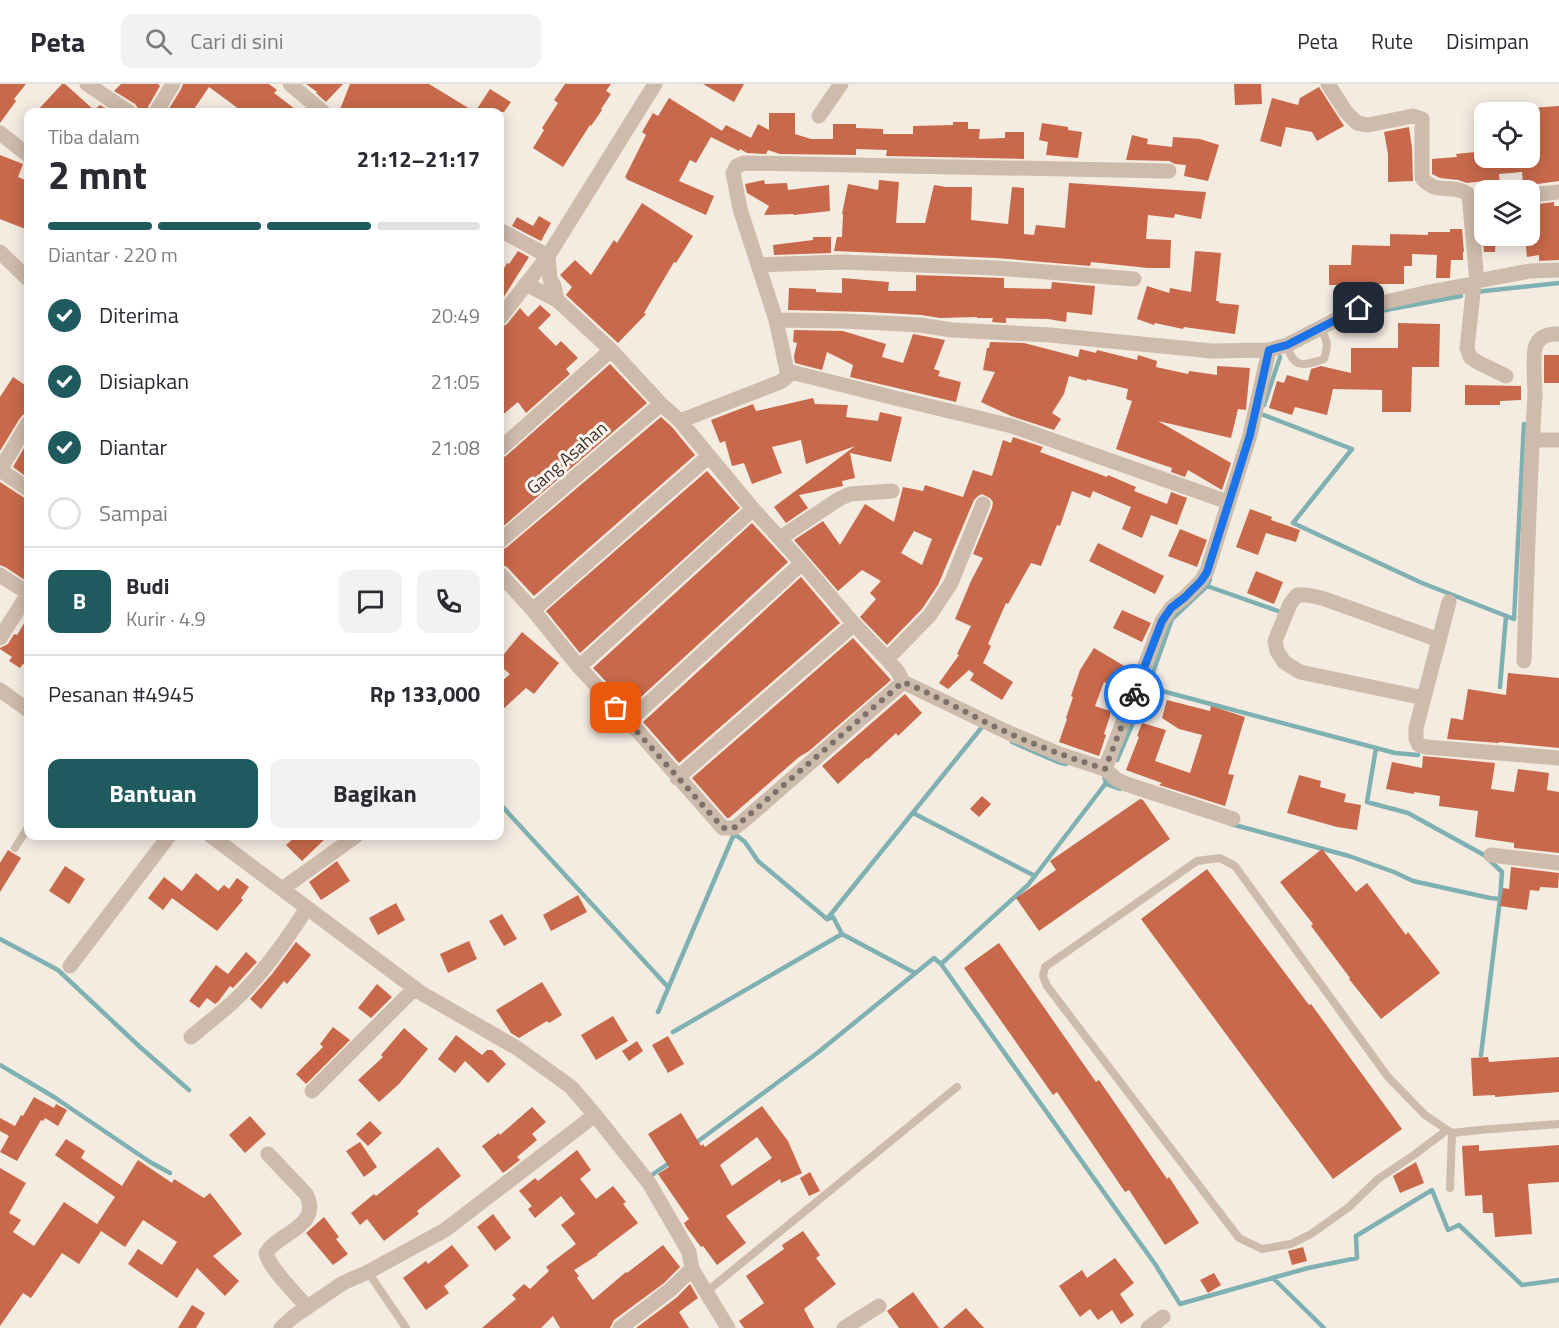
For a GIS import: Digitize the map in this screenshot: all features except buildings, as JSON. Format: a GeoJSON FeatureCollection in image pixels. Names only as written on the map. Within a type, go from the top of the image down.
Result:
{"type":"FeatureCollection","features":[{"type":"Feature","properties":{"kind":"street"},"geometry":{"type":"LineString","coordinates":[[87,84],[123,108]]}},
{"type":"Feature","properties":{"kind":"street"},"geometry":{"type":"LineString","coordinates":[[158,108],[173,84]]}},
{"type":"Feature","properties":{"kind":"street"},"geometry":{"type":"LineString","coordinates":[[290,84],[318,108]]}},
{"type":"Feature","properties":{"kind":"street"},"geometry":{"type":"LineString","coordinates":[[504,313],[548,256],[655,84]]}},
{"type":"Feature","properties":{"kind":"street"},"geometry":{"type":"LineString","coordinates":[[819,116],[841,84]]}},
{"type":"Feature","properties":{"kind":"street"},"geometry":{"type":"LineString","coordinates":[[1328,84],[1346,112],[1358,123],[1368,125],[1413,116],[1422,118],[1422,178],[1434,187],[1462,189],[1469,195],[1476,283],[1467,348],[1470,357],[1506,376]]}},
{"type":"Feature","properties":{"kind":"street"},"geometry":{"type":"LineString","coordinates":[[0,132],[24,152]]}},
{"type":"Feature","properties":{"kind":"street"},"geometry":{"type":"LineString","coordinates":[[680,422],[786,378],[787,371],[776,320],[740,209],[733,172],[737,166],[744,163],[832,164],[1169,171]]}},
{"type":"Feature","properties":{"kind":"street"},"geometry":{"type":"LineString","coordinates":[[1540,194],[1559,192]]}},
{"type":"Feature","properties":{"kind":"street"},"geometry":{"type":"LineString","coordinates":[[504,232],[548,256]]}},
{"type":"Feature","properties":{"kind":"street"},"geometry":{"type":"LineString","coordinates":[[0,252],[24,275]]}},
{"type":"Feature","properties":{"kind":"street"},"geometry":{"type":"LineString","coordinates":[[548,256],[550,279],[554,286],[556,300]]}},
{"type":"Feature","properties":{"kind":"street"},"geometry":{"type":"LineString","coordinates":[[759,265],[842,262],[996,268],[1134,279]]}},
{"type":"Feature","properties":{"kind":"street"},"geometry":{"type":"LineString","coordinates":[[776,320],[920,325],[952,330],[1050,335],[1212,351],[1269,350],[1287,345],[1359,308],[1530,271],[1559,270]]}},
{"type":"Feature","properties":{"kind":"street"},"geometry":{"type":"LineString","coordinates":[[526,284],[556,300],[610,350],[680,422],[753,509],[887,659],[903,682],[1005,731],[1059,754],[1105,769],[1126,784],[1233,819]]}},
{"type":"Feature","properties":{"kind":"street"},"geometry":{"type":"LineString","coordinates":[[1524,661],[1535,346],[1542,337],[1559,334]]}},
{"type":"Feature","properties":{"kind":"street"},"geometry":{"type":"LineString","coordinates":[[504,445],[610,350]]}},
{"type":"Feature","properties":{"kind":"street"},"geometry":{"type":"LineString","coordinates":[[1105,769],[1162,621],[1171,608],[1201,581],[1207,572],[1250,435],[1269,350]]}},
{"type":"Feature","properties":{"kind":"street"},"geometry":{"type":"LineString","coordinates":[[787,371],[1012,426],[1228,502]]}},
{"type":"Feature","properties":{"kind":"street","name":"Gang Asahan"},"geometry":{"type":"LineString","coordinates":[[504,539],[661,404]]}},
{"type":"Feature","properties":{"kind":"street"},"geometry":{"type":"LineString","coordinates":[[24,430],[0,470],[24,486]]}},
{"type":"Feature","properties":{"kind":"street"},"geometry":{"type":"LineString","coordinates":[[1532,440],[1559,440]]}},
{"type":"Feature","properties":{"kind":"street"},"geometry":{"type":"LineString","coordinates":[[533,610],[709,456]]}},
{"type":"Feature","properties":{"kind":"street"},"geometry":{"type":"LineString","coordinates":[[780,538],[850,494],[892,491]]}},
{"type":"Feature","properties":{"kind":"street"},"geometry":{"type":"LineString","coordinates":[[887,659],[930,615],[951,583],[983,504]]}},
{"type":"Feature","properties":{"kind":"street"},"geometry":{"type":"LineString","coordinates":[[579,667],[753,509]]}},
{"type":"Feature","properties":{"kind":"street"},"geometry":{"type":"LineString","coordinates":[[629,722],[802,563]]}},
{"type":"Feature","properties":{"kind":"street"},"geometry":{"type":"LineString","coordinates":[[0,575],[24,590]]}},
{"type":"Feature","properties":{"kind":"street"},"geometry":{"type":"LineString","coordinates":[[504,578],[579,667],[723,828],[734,828],[903,682]]}},
{"type":"Feature","properties":{"kind":"street"},"geometry":{"type":"LineString","coordinates":[[1424,698],[1300,672],[1284,662],[1277,651],[1275,641],[1290,604],[1297,595],[1322,598],[1439,640]]}},
{"type":"Feature","properties":{"kind":"street"},"geometry":{"type":"LineString","coordinates":[[0,638],[24,599]]}},
{"type":"Feature","properties":{"kind":"street"},"geometry":{"type":"LineString","coordinates":[[1449,602],[1416,728],[1416,739],[1419,745],[1559,758]]}},
{"type":"Feature","properties":{"kind":"street"},"geometry":{"type":"LineString","coordinates":[[677,778],[854,624]]}},
{"type":"Feature","properties":{"kind":"street"},"geometry":{"type":"LineString","coordinates":[[0,690],[24,707]]}},
{"type":"Feature","properties":{"kind":"street"},"geometry":{"type":"LineString","coordinates":[[70,966],[166,840]]}},
{"type":"Feature","properties":{"kind":"street"},"geometry":{"type":"LineString","coordinates":[[220,840],[415,988],[517,1048],[571,1087],[649,1183],[689,1252],[692,1269],[705,1293],[728,1328]]}},
{"type":"Feature","properties":{"kind":"street"},"geometry":{"type":"LineString","coordinates":[[282,889],[350,840]]}},
{"type":"Feature","properties":{"kind":"street"},"geometry":{"type":"LineString","coordinates":[[1491,855],[1559,863]]}},
{"type":"Feature","properties":{"kind":"street"},"geometry":{"type":"LineString","coordinates":[[191,1037],[235,1000],[257,976],[285,943],[307,908]]}},
{"type":"Feature","properties":{"kind":"street"},"geometry":{"type":"LineString","coordinates":[[312,1091],[415,988]]}},
{"type":"Feature","properties":{"kind":"street"},"geometry":{"type":"LineString","coordinates":[[281,1328],[293,1317],[343,1283],[369,1272],[445,1230],[595,1115]]}},
{"type":"Feature","properties":{"kind":"street"},"geometry":{"type":"LineString","coordinates":[[268,1154],[309,1200],[310,1211],[303,1223],[270,1246],[266,1253],[272,1266],[307,1307]]}},
{"type":"Feature","properties":{"kind":"street"},"geometry":{"type":"LineString","coordinates":[[620,1328],[670,1290],[692,1269]]}},
{"type":"Feature","properties":{"kind":"street"},"geometry":{"type":"LineString","coordinates":[[844,1328],[879,1306]]}},
{"type":"Feature","properties":{"kind":"street"},"geometry":{"type":"LineString","coordinates":[[1149,1328],[1163,1317]]}},
{"type":"Feature","properties":{"kind":"lane"},"geometry":{"type":"LineString","coordinates":[[1287,345],[1290,357],[1296,362],[1310,364],[1324,359],[1327,349],[1326,339],[1320,327]]}},
{"type":"Feature","properties":{"kind":"lane"},"geometry":{"type":"LineString","coordinates":[[15,848],[24,833]]}},
{"type":"Feature","properties":{"kind":"lane"},"geometry":{"type":"LineString","coordinates":[[1450,1131],[1425,1115],[1388,1077],[1235,866],[1220,858],[1197,861],[1045,967],[1043,976],[1047,986],[1239,1238],[1262,1249],[1291,1244],[1311,1234],[1349,1208],[1378,1179],[1450,1131],[1559,1124]]}},
{"type":"Feature","properties":{"kind":"lane"},"geometry":{"type":"LineString","coordinates":[[705,1293],[957,1087]]}},
{"type":"Feature","properties":{"kind":"lane"},"geometry":{"type":"LineString","coordinates":[[1450,1131],[1450,1188]]}},
{"type":"Feature","properties":{"kind":"lane"},"geometry":{"type":"LineString","coordinates":[[369,1272],[405,1328]]}},
{"type":"Feature","properties":{"kind":"waterway"},"geometry":{"type":"LineString","coordinates":[[1475,292],[1559,283]]}},
{"type":"Feature","properties":{"kind":"waterway"},"geometry":{"type":"LineString","coordinates":[[1375,312],[1461,296]]}},
{"type":"Feature","properties":{"kind":"waterway"},"geometry":{"type":"LineString","coordinates":[[1264,405],[1280,357]]}},
{"type":"Feature","properties":{"kind":"waterway"},"geometry":{"type":"LineString","coordinates":[[1261,414],[1352,449],[1293,523],[1422,583],[1514,619],[1524,424]]}},
{"type":"Feature","properties":{"kind":"waterway"},"geometry":{"type":"LineString","coordinates":[[1117,760],[1146,692],[1172,619],[1207,586],[1210,579]]}},
{"type":"Feature","properties":{"kind":"waterway"},"geometry":{"type":"LineString","coordinates":[[1207,586],[1278,611]]}},
{"type":"Feature","properties":{"kind":"waterway"},"geometry":{"type":"LineString","coordinates":[[1500,687],[1506,616]]}},
{"type":"Feature","properties":{"kind":"waterway"},"geometry":{"type":"LineString","coordinates":[[1140,705],[1162,691],[1395,753],[1418,755]]}},
{"type":"Feature","properties":{"kind":"waterway"},"geometry":{"type":"LineString","coordinates":[[827,919],[982,727]]}},
{"type":"Feature","properties":{"kind":"waterway"},"geometry":{"type":"LineString","coordinates":[[1012,742],[1066,764]]}},
{"type":"Feature","properties":{"kind":"waterway"},"geometry":{"type":"LineString","coordinates":[[1376,748],[1367,802],[1408,813],[1484,855],[1502,872],[1500,899]]}},
{"type":"Feature","properties":{"kind":"waterway"},"geometry":{"type":"LineString","coordinates":[[1104,775],[1106,784],[1120,789]]}},
{"type":"Feature","properties":{"kind":"waterway"},"geometry":{"type":"LineString","coordinates":[[693,1145],[816,1054],[934,958],[941,964],[1028,885],[1106,783]]}},
{"type":"Feature","properties":{"kind":"waterway"},"geometry":{"type":"LineString","coordinates":[[504,808],[668,987]]}},
{"type":"Feature","properties":{"kind":"waterway"},"geometry":{"type":"LineString","coordinates":[[913,813],[1035,876]]}},
{"type":"Feature","properties":{"kind":"waterway"},"geometry":{"type":"LineString","coordinates":[[1231,824],[1349,856],[1413,881],[1500,899],[1481,1055]]}},
{"type":"Feature","properties":{"kind":"waterway"},"geometry":{"type":"LineString","coordinates":[[732,832],[745,842],[758,861],[827,919],[833,917],[842,934],[915,973]]}},
{"type":"Feature","properties":{"kind":"waterway"},"geometry":{"type":"LineString","coordinates":[[658,1012],[734,834]]}},
{"type":"Feature","properties":{"kind":"waterway"},"geometry":{"type":"LineString","coordinates":[[673,1032],[842,934]]}},
{"type":"Feature","properties":{"kind":"waterway"},"geometry":{"type":"LineString","coordinates":[[0,939],[58,970],[189,1090]]}},
{"type":"Feature","properties":{"kind":"waterway"},"geometry":{"type":"LineString","coordinates":[[941,964],[1155,1264],[1180,1304],[1308,1268],[1357,1258],[1356,1236],[1432,1190],[1448,1230],[1459,1225],[1522,1285],[1559,1280]]}},
{"type":"Feature","properties":{"kind":"waterway"},"geometry":{"type":"LineString","coordinates":[[0,1065],[54,1097],[170,1173]]}},
{"type":"Feature","properties":{"kind":"waterway"},"geometry":{"type":"LineString","coordinates":[[649,1177],[672,1161]]}},
{"type":"Feature","properties":{"kind":"waterway"},"geometry":{"type":"LineString","coordinates":[[1273,1278],[1324,1328]]}},
{"type":"Feature","properties":{"kind":"way so far"},"geometry":{"type":"LineString","coordinates":[[616,708],[723,828],[734,828],[903,682],[1005,731],[1059,754],[1105,769],[1134,694]]}},
{"type":"Feature","properties":{"kind":"route"},"geometry":{"type":"LineString","coordinates":[[1134,694],[1162,621],[1171,608],[1185,597],[1207,572],[1250,435],[1269,350],[1287,345],[1359,308]]}}]}
